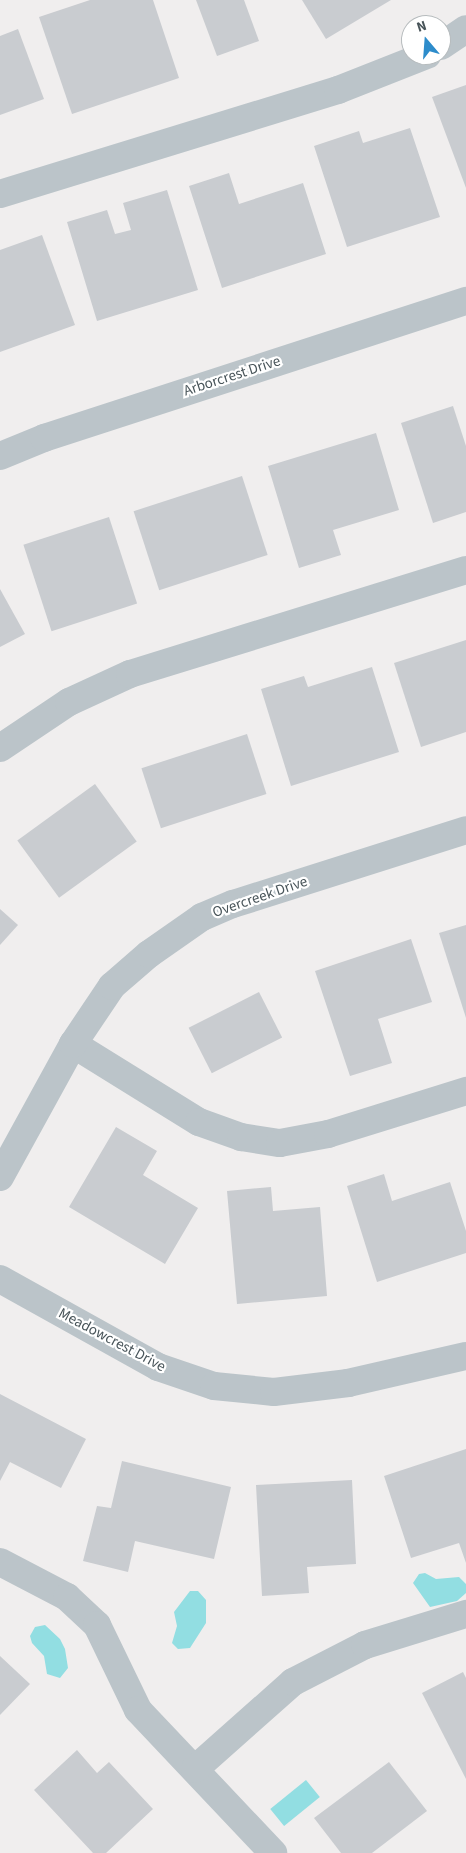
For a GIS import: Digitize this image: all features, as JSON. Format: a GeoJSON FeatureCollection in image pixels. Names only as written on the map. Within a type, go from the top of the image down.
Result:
{"type":"FeatureCollection","features":[{"type":"Feature","properties":{"kind":"street"},"geometry":{"type":"LineString","coordinates":[[451,39],[466,29]]}},
{"type":"Feature","properties":{"kind":"street"},"geometry":{"type":"LineString","coordinates":[[0,194],[338,90],[402,65]]}},
{"type":"Feature","properties":{"kind":"street","name":"Arborcrest Drive"},"geometry":{"type":"LineString","coordinates":[[0,456],[44,438],[466,300]]}},
{"type":"Feature","properties":{"kind":"street"},"geometry":{"type":"LineString","coordinates":[[0,748],[69,702],[130,674],[466,570]]}},
{"type":"Feature","properties":{"kind":"street","name":"Overcreek Drive"},"geometry":{"type":"LineString","coordinates":[[0,1177],[73,1044],[112,986],[149,954],[202,917],[233,904],[466,830]]}},
{"type":"Feature","properties":{"kind":"street"},"geometry":{"type":"LineString","coordinates":[[73,1044],[199,1122],[241,1137],[280,1143],[328,1134],[466,1091]]}},
{"type":"Feature","properties":{"kind":"street","name":"Meadowcrest Drive"},"geometry":{"type":"LineString","coordinates":[[0,1279],[158,1367],[214,1386],[274,1392],[302,1389],[414,1370],[466,1356]]}},
{"type":"Feature","properties":{"kind":"street"},"geometry":{"type":"LineString","coordinates":[[0,1562],[67,1597],[97,1625],[138,1710],[273,1853]]}},
{"type":"Feature","properties":{"kind":"street"},"geometry":{"type":"LineString","coordinates":[[195,1769],[293,1682],[365,1645],[466,1614]]}},
{"type":"Feature","properties":{"kind":"water"},"geometry":{"type":"Polygon","coordinates":[[[425,1573],[436,1579],[459,1577],[466,1584],[466,1593],[457,1601],[430,1607],[413,1583],[419,1574],[425,1573]]]}},
{"type":"Feature","properties":{"kind":"water"},"geometry":{"type":"Polygon","coordinates":[[[190,1591],[198,1591],[206,1600],[206,1623],[190,1648],[178,1649],[172,1643],[177,1626],[174,1612],[190,1591]]]}},
{"type":"Feature","properties":{"kind":"water"},"geometry":{"type":"Polygon","coordinates":[[[45,1625],[60,1639],[65,1649],[68,1668],[60,1678],[47,1674],[44,1656],[32,1643],[30,1636],[35,1627],[45,1625]]]}},
{"type":"Feature","properties":{"kind":"water"},"geometry":{"type":"Polygon","coordinates":[[[306,1780],[320,1797],[284,1826],[270,1809],[306,1780]]]}},
{"type":"Feature","properties":{"kind":"building"},"geometry":{"type":"Polygon","coordinates":[[[90,0],[153,0],[179,78],[72,114],[39,17],[90,0]]]}},
{"type":"Feature","properties":{"kind":"building"},"geometry":{"type":"Polygon","coordinates":[[[196,0],[244,0],[259,41],[217,56],[196,0]]]}},
{"type":"Feature","properties":{"kind":"building"},"geometry":{"type":"Polygon","coordinates":[[[302,0],[391,0],[326,39],[302,0]]]}},
{"type":"Feature","properties":{"kind":"building"},"geometry":{"type":"Polygon","coordinates":[[[18,29],[44,99],[0,115],[0,36],[18,29]]]}},
{"type":"Feature","properties":{"kind":"building"},"geometry":{"type":"Polygon","coordinates":[[[466,85],[466,188],[432,97],[466,85]]]}},
{"type":"Feature","properties":{"kind":"building"},"geometry":{"type":"Polygon","coordinates":[[[410,128],[440,217],[347,247],[314,146],[359,131],[363,143],[410,128]]]}},
{"type":"Feature","properties":{"kind":"building"},"geometry":{"type":"Polygon","coordinates":[[[229,173],[239,204],[303,183],[326,254],[222,288],[189,186],[229,173]]]}},
{"type":"Feature","properties":{"kind":"building"},"geometry":{"type":"Polygon","coordinates":[[[167,190],[198,290],[97,321],[67,222],[107,210],[115,234],[131,230],[123,203],[167,190]]]}},
{"type":"Feature","properties":{"kind":"building"},"geometry":{"type":"Polygon","coordinates":[[[42,235],[75,325],[0,352],[0,250],[42,235]]]}},
{"type":"Feature","properties":{"kind":"building"},"geometry":{"type":"Polygon","coordinates":[[[453,406],[466,446],[466,512],[433,523],[401,423],[453,406]]]}},
{"type":"Feature","properties":{"kind":"building"},"geometry":{"type":"Polygon","coordinates":[[[376,433],[399,510],[333,530],[341,555],[299,568],[268,466],[376,433]]]}},
{"type":"Feature","properties":{"kind":"building"},"geometry":{"type":"Polygon","coordinates":[[[242,476],[268,555],[159,590],[134,511],[242,476]]]}},
{"type":"Feature","properties":{"kind":"building"},"geometry":{"type":"Polygon","coordinates":[[[109,517],[137,604],[52,631],[23,545],[109,517]]]}},
{"type":"Feature","properties":{"kind":"building"},"geometry":{"type":"Polygon","coordinates":[[[0,589],[25,634],[0,647],[0,589]]]}},
{"type":"Feature","properties":{"kind":"building"},"geometry":{"type":"Polygon","coordinates":[[[466,640],[466,732],[421,747],[394,663],[466,640]]]}},
{"type":"Feature","properties":{"kind":"building"},"geometry":{"type":"Polygon","coordinates":[[[372,667],[399,752],[291,786],[261,689],[304,676],[308,687],[372,667]]]}},
{"type":"Feature","properties":{"kind":"building"},"geometry":{"type":"Polygon","coordinates":[[[247,734],[266,794],[161,828],[141,768],[247,734]]]}},
{"type":"Feature","properties":{"kind":"building"},"geometry":{"type":"Polygon","coordinates":[[[95,784],[137,841],[59,898],[17,840],[95,784]]]}},
{"type":"Feature","properties":{"kind":"building"},"geometry":{"type":"Polygon","coordinates":[[[0,909],[18,925],[0,945],[0,909]]]}},
{"type":"Feature","properties":{"kind":"building"},"geometry":{"type":"Polygon","coordinates":[[[466,925],[466,1018],[439,933],[466,925]]]}},
{"type":"Feature","properties":{"kind":"building"},"geometry":{"type":"Polygon","coordinates":[[[411,939],[432,1002],[378,1019],[392,1063],[350,1076],[315,971],[411,939]]]}},
{"type":"Feature","properties":{"kind":"building"},"geometry":{"type":"Polygon","coordinates":[[[259,992],[282,1037],[212,1073],[189,1028],[259,992]]]}},
{"type":"Feature","properties":{"kind":"building"},"geometry":{"type":"Polygon","coordinates":[[[116,1127],[157,1151],[143,1175],[198,1208],[165,1264],[69,1207],[116,1127]]]}},
{"type":"Feature","properties":{"kind":"building"},"geometry":{"type":"Polygon","coordinates":[[[384,1174],[392,1201],[450,1182],[466,1231],[466,1253],[377,1282],[347,1186],[384,1174]]]}},
{"type":"Feature","properties":{"kind":"building"},"geometry":{"type":"Polygon","coordinates":[[[271,1187],[273,1211],[320,1207],[327,1296],[237,1304],[227,1191],[271,1187]]]}},
{"type":"Feature","properties":{"kind":"building"},"geometry":{"type":"Polygon","coordinates":[[[0,1394],[86,1439],[61,1488],[10,1462],[0,1481],[0,1394]]]}},
{"type":"Feature","properties":{"kind":"building"},"geometry":{"type":"Polygon","coordinates":[[[466,1449],[466,1563],[459,1543],[411,1558],[384,1476],[466,1449]]]}},
{"type":"Feature","properties":{"kind":"building"},"geometry":{"type":"Polygon","coordinates":[[[122,1461],[231,1487],[214,1559],[135,1541],[128,1572],[83,1561],[97,1506],[111,1508],[122,1461]]]}},
{"type":"Feature","properties":{"kind":"building"},"geometry":{"type":"Polygon","coordinates":[[[352,1480],[356,1564],[307,1567],[309,1593],[262,1596],[256,1485],[352,1480]]]}},
{"type":"Feature","properties":{"kind":"building"},"geometry":{"type":"Polygon","coordinates":[[[0,1656],[30,1684],[0,1715],[0,1656]]]}},
{"type":"Feature","properties":{"kind":"building"},"geometry":{"type":"Polygon","coordinates":[[[463,1672],[466,1678],[466,1779],[422,1693],[463,1672]]]}},
{"type":"Feature","properties":{"kind":"building"},"geometry":{"type":"Polygon","coordinates":[[[77,1750],[97,1773],[109,1762],[153,1809],[106,1853],[93,1853],[34,1790],[77,1750]]]}},
{"type":"Feature","properties":{"kind":"building"},"geometry":{"type":"Polygon","coordinates":[[[389,1762],[427,1811],[372,1853],[341,1853],[314,1818],[389,1762]]]}}]}
